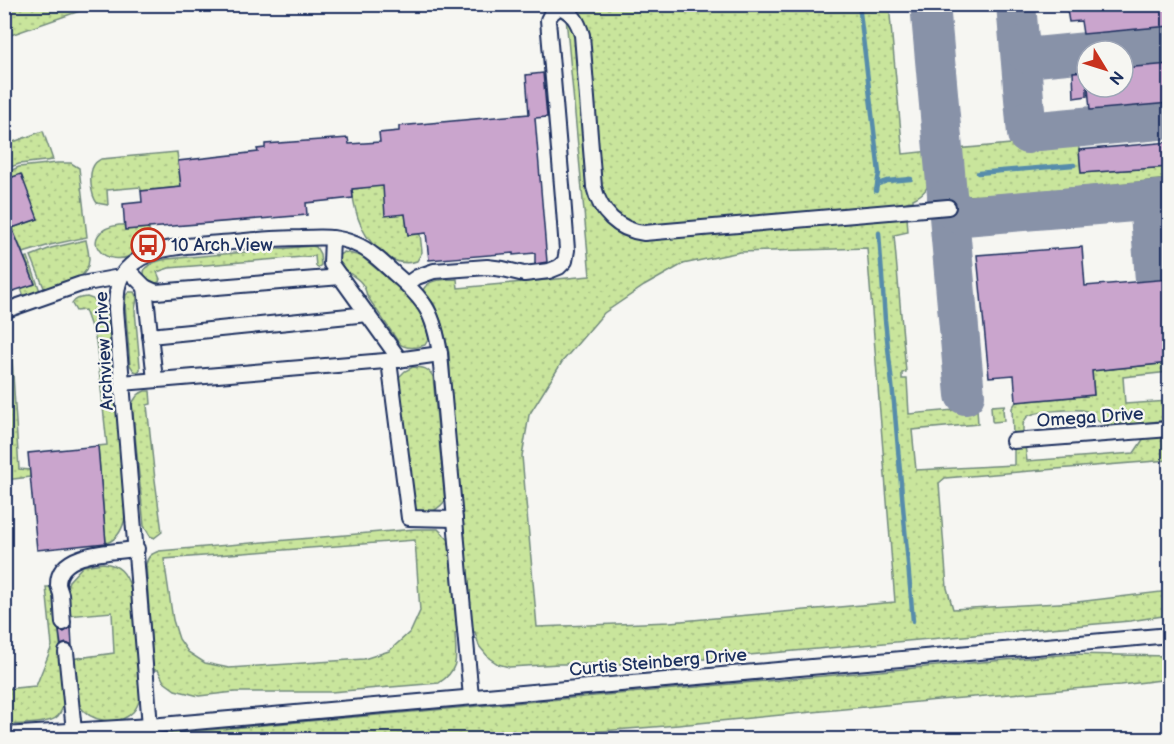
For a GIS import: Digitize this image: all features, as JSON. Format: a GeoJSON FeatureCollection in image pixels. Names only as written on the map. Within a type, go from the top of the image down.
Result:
{"type":"FeatureCollection","features":[{"type":"Feature","properties":{"kind":"street"},"geometry":{"type":"LineString","coordinates":[[407,284],[417,277],[434,271],[487,267],[524,274],[549,271],[559,267],[565,261],[567,250],[564,197],[548,20],[559,7],[573,15],[582,35],[594,187],[597,199],[610,217],[626,229],[644,233],[948,207]]}},
{"type":"Feature","properties":{"kind":"street","name":"Archview Drive"},"geometry":{"type":"LineString","coordinates":[[150,726],[116,309],[117,291],[123,273],[137,261],[153,253],[176,247],[277,238],[332,238],[356,244],[370,252],[407,284],[429,311],[436,330],[440,354],[471,697]]}},
{"type":"Feature","properties":{"kind":"street"},"geometry":{"type":"LineString","coordinates":[[332,238],[331,264],[368,314],[395,360],[409,518],[455,519]]}},
{"type":"Feature","properties":{"kind":"street"},"geometry":{"type":"LineString","coordinates":[[4,311],[81,284],[123,273],[156,292],[341,277]]}},
{"type":"Feature","properties":{"kind":"street"},"geometry":{"type":"LineString","coordinates":[[145,287],[155,380]]}},
{"type":"Feature","properties":{"kind":"street"},"geometry":{"type":"LineString","coordinates":[[150,336],[368,314]]}},
{"type":"Feature","properties":{"kind":"street"},"geometry":{"type":"LineString","coordinates":[[123,383],[395,360],[440,354]]}},
{"type":"Feature","properties":{"kind":"street","name":"Omega Drive"},"geometry":{"type":"LineString","coordinates":[[1014,441],[1170,429]]}},
{"type":"Feature","properties":{"kind":"street"},"geometry":{"type":"LineString","coordinates":[[63,623],[58,585],[62,570],[73,560],[89,555],[137,549]]}},
{"type":"Feature","properties":{"kind":"street","name":"Curtis Steinberg Drive"},"geometry":{"type":"LineString","coordinates":[[4,735],[42,736],[74,731],[1170,635]]}},
{"type":"Feature","properties":{"kind":"street"},"geometry":{"type":"LineString","coordinates":[[66,652],[74,731]]}},
{"type":"Feature","properties":{"kind":"green space"},"geometry":{"type":"Polygon","coordinates":[[[5,4],[97,4],[97,5],[5,37],[5,4]]]}},
{"type":"Feature","properties":{"kind":"green space"},"geometry":{"type":"Polygon","coordinates":[[[571,5],[889,5],[903,154],[930,151],[932,175],[927,187],[923,193],[906,204],[661,226],[640,226],[627,222],[615,213],[604,198],[600,184],[580,15],[571,5]]]}},
{"type":"Feature","properties":{"kind":"green space"},"geometry":{"type":"Polygon","coordinates":[[[566,17],[571,23],[576,38],[589,193],[600,217],[621,235],[645,239],[907,217],[908,232],[894,235],[906,372],[902,373],[902,379],[907,379],[909,414],[977,408],[978,424],[912,430],[916,470],[1014,465],[1014,446],[1025,445],[1027,461],[1134,453],[1144,438],[1169,436],[1169,460],[945,478],[939,483],[947,588],[953,609],[1077,602],[1169,591],[1169,615],[1130,621],[649,664],[559,664],[509,667],[498,664],[489,658],[479,646],[475,632],[471,632],[449,353],[434,304],[423,290],[429,283],[442,280],[457,279],[458,288],[590,276],[566,17]],[[867,248],[740,252],[683,264],[644,286],[604,313],[562,362],[529,415],[522,456],[537,627],[670,622],[895,602],[867,248]]]}},
{"type":"Feature","properties":{"kind":"green space"},"geometry":{"type":"Polygon","coordinates":[[[43,131],[53,160],[19,164],[5,169],[5,145],[43,131]]]}},
{"type":"Feature","properties":{"kind":"green space"},"geometry":{"type":"Polygon","coordinates":[[[1078,138],[1081,173],[1169,167],[1169,179],[1011,194],[965,196],[958,172],[956,149],[1078,138]]]}},
{"type":"Feature","properties":{"kind":"green space"},"geometry":{"type":"Polygon","coordinates":[[[177,152],[181,187],[141,191],[140,187],[107,190],[108,205],[97,203],[93,195],[91,179],[92,169],[97,161],[177,152]]]}},
{"type":"Feature","properties":{"kind":"green space"},"geometry":{"type":"Polygon","coordinates":[[[71,163],[79,168],[87,237],[23,253],[12,228],[38,219],[10,171],[19,167],[71,163]]]}},
{"type":"Feature","properties":{"kind":"green space"},"geometry":{"type":"Polygon","coordinates":[[[381,163],[405,214],[408,235],[420,234],[422,252],[417,261],[407,263],[398,261],[380,252],[367,236],[358,218],[352,189],[362,188],[381,163]]]}},
{"type":"Feature","properties":{"kind":"green space"},"geometry":{"type":"Polygon","coordinates":[[[124,225],[125,230],[149,228],[149,239],[145,247],[126,258],[105,255],[96,242],[98,235],[106,229],[124,225]]]}},
{"type":"Feature","properties":{"kind":"green space"},"geometry":{"type":"Polygon","coordinates":[[[86,240],[89,259],[84,273],[73,281],[45,290],[31,256],[51,248],[86,240]]]}},
{"type":"Feature","properties":{"kind":"green space"},"geometry":{"type":"Polygon","coordinates":[[[316,247],[320,254],[321,265],[318,268],[315,256],[169,268],[157,272],[160,279],[154,284],[144,274],[149,265],[167,259],[316,247]]]}},
{"type":"Feature","properties":{"kind":"green space"},"geometry":{"type":"Polygon","coordinates":[[[344,252],[361,256],[414,302],[422,315],[429,338],[425,345],[408,348],[399,343],[367,296],[362,283],[340,265],[337,259],[344,252]]]}},
{"type":"Feature","properties":{"kind":"green space"},"geometry":{"type":"Polygon","coordinates":[[[28,257],[40,291],[24,297],[21,288],[35,283],[25,258],[28,257]]]}},
{"type":"Feature","properties":{"kind":"green space"},"geometry":{"type":"Polygon","coordinates":[[[134,292],[137,298],[135,310],[140,370],[137,372],[130,365],[125,304],[126,295],[134,292]]]}},
{"type":"Feature","properties":{"kind":"green space"},"geometry":{"type":"Polygon","coordinates":[[[87,297],[102,304],[108,319],[126,515],[117,536],[106,543],[98,446],[107,445],[96,341],[85,310],[76,311],[72,304],[76,299],[87,297]]]}},
{"type":"Feature","properties":{"kind":"green space"},"geometry":{"type":"Polygon","coordinates":[[[1107,319],[1111,369],[1169,363],[1169,372],[1123,377],[1125,404],[1169,401],[1169,420],[1104,424],[1086,411],[1056,411],[1027,417],[1023,435],[1013,436],[1012,408],[1016,402],[1094,395],[1088,321],[1107,319]]]}},
{"type":"Feature","properties":{"kind":"green space"},"geometry":{"type":"Polygon","coordinates":[[[4,343],[12,359],[19,469],[30,470],[30,477],[5,480],[4,343]]]}},
{"type":"Feature","properties":{"kind":"green space"},"geometry":{"type":"Polygon","coordinates":[[[413,367],[425,369],[433,377],[445,501],[437,509],[427,513],[418,511],[413,501],[399,385],[399,377],[413,367]]]}},
{"type":"Feature","properties":{"kind":"green space"},"geometry":{"type":"Polygon","coordinates":[[[150,391],[151,404],[147,405],[162,532],[154,538],[144,526],[132,404],[137,396],[150,391]]]}},
{"type":"Feature","properties":{"kind":"green space"},"geometry":{"type":"Polygon","coordinates":[[[1005,405],[1004,421],[993,422],[991,406],[1005,405]]]}},
{"type":"Feature","properties":{"kind":"green space"},"geometry":{"type":"Polygon","coordinates":[[[415,529],[438,529],[449,540],[457,633],[455,634],[454,667],[451,673],[439,683],[331,692],[235,692],[199,696],[175,690],[164,682],[158,670],[153,670],[146,564],[150,556],[159,551],[415,529]],[[415,540],[164,559],[173,620],[179,639],[188,652],[205,663],[229,668],[364,659],[389,651],[411,631],[420,611],[415,540]]]}},
{"type":"Feature","properties":{"kind":"green space"},"geometry":{"type":"Polygon","coordinates":[[[103,563],[121,570],[131,588],[141,695],[133,712],[120,720],[112,721],[97,719],[79,705],[73,688],[71,659],[114,653],[112,612],[67,616],[65,592],[69,581],[83,566],[103,563]]]}},
{"type":"Feature","properties":{"kind":"green space"},"geometry":{"type":"Polygon","coordinates":[[[46,587],[51,587],[56,601],[65,697],[61,712],[48,721],[5,725],[4,689],[36,686],[52,646],[46,587]]]}},
{"type":"Feature","properties":{"kind":"green space"},"geometry":{"type":"Polygon","coordinates":[[[1072,654],[1169,656],[1169,679],[503,739],[106,739],[1072,654]]]}},
{"type":"Feature","properties":{"kind":"building"},"geometry":{"type":"Polygon","coordinates":[[[1066,4],[1170,4],[1170,26],[1083,34],[1081,21],[1069,22],[1066,4]]]}},
{"type":"Feature","properties":{"kind":"building"},"geometry":{"type":"Polygon","coordinates":[[[1170,64],[1170,103],[1090,110],[1089,99],[1135,99],[1135,67],[1170,64]]]}},
{"type":"Feature","properties":{"kind":"building"},"geometry":{"type":"Polygon","coordinates":[[[1073,72],[1075,72],[1074,98],[1073,72]]]}},
{"type":"Feature","properties":{"kind":"building"},"geometry":{"type":"Polygon","coordinates":[[[543,73],[547,117],[535,118],[547,262],[535,264],[535,253],[429,260],[426,233],[408,235],[405,214],[385,216],[383,186],[352,189],[353,198],[306,203],[307,215],[125,230],[123,204],[142,202],[141,191],[181,187],[178,161],[258,152],[257,149],[265,148],[265,144],[348,138],[349,144],[380,142],[379,133],[399,131],[399,126],[529,114],[526,75],[543,73]]]}},
{"type":"Feature","properties":{"kind":"building"},"geometry":{"type":"Polygon","coordinates":[[[1170,142],[1170,167],[1081,173],[1079,150],[1170,142]]]}},
{"type":"Feature","properties":{"kind":"building"},"geometry":{"type":"Polygon","coordinates":[[[21,174],[38,219],[12,228],[35,284],[4,294],[4,180],[21,174]]]}},
{"type":"Feature","properties":{"kind":"building"},"geometry":{"type":"Polygon","coordinates":[[[1082,247],[1085,286],[1170,279],[1170,363],[1092,371],[1094,395],[1016,402],[1014,375],[989,377],[977,255],[1082,247]]]}},
{"type":"Feature","properties":{"kind":"building"},"geometry":{"type":"Polygon","coordinates":[[[98,446],[106,543],[37,550],[28,453],[98,446]]]}},
{"type":"Feature","properties":{"kind":"building"},"geometry":{"type":"Polygon","coordinates":[[[71,627],[72,646],[66,643],[61,645],[59,631],[64,632],[71,627]]]}},
{"type":"Feature","properties":{"kind":"waterway"},"geometry":{"type":"LineString","coordinates":[[859,4],[879,173],[876,191]]}},
{"type":"Feature","properties":{"kind":"waterway"},"geometry":{"type":"LineString","coordinates":[[978,173],[1074,165]]}},
{"type":"Feature","properties":{"kind":"waterway"},"geometry":{"type":"LineString","coordinates":[[878,184],[911,179]]}},
{"type":"Feature","properties":{"kind":"waterway"},"geometry":{"type":"LineString","coordinates":[[879,233],[913,621]]}},
{"type":"Feature","properties":{"kind":"taxiway"},"geometry":{"type":"LineString","coordinates":[[930,4],[965,395]]}},
{"type":"Feature","properties":{"kind":"taxiway"},"geometry":{"type":"LineString","coordinates":[[1016,4],[1027,134]]}},
{"type":"Feature","properties":{"kind":"taxiway"},"geometry":{"type":"LineString","coordinates":[[1135,48],[1170,45]]}},
{"type":"Feature","properties":{"kind":"taxiway"},"geometry":{"type":"LineString","coordinates":[[1020,46],[1027,53],[1036,57],[1075,53]]}},
{"type":"Feature","properties":{"kind":"taxiway"},"geometry":{"type":"LineString","coordinates":[[1026,121],[1033,130],[1039,131],[1170,119]]}},
{"type":"Feature","properties":{"kind":"taxiway"},"geometry":{"type":"LineString","coordinates":[[947,200],[954,210],[964,216],[1170,199]]}},
{"type":"Feature","properties":{"kind":"taxiway"},"geometry":{"type":"LineString","coordinates":[[1149,201],[1155,280]]}},
{"type":"Feature","properties":{"kind":"place","name":"10 Arch View"},"geometry":{"type":"Point","coordinates":[148,245]}}]}
